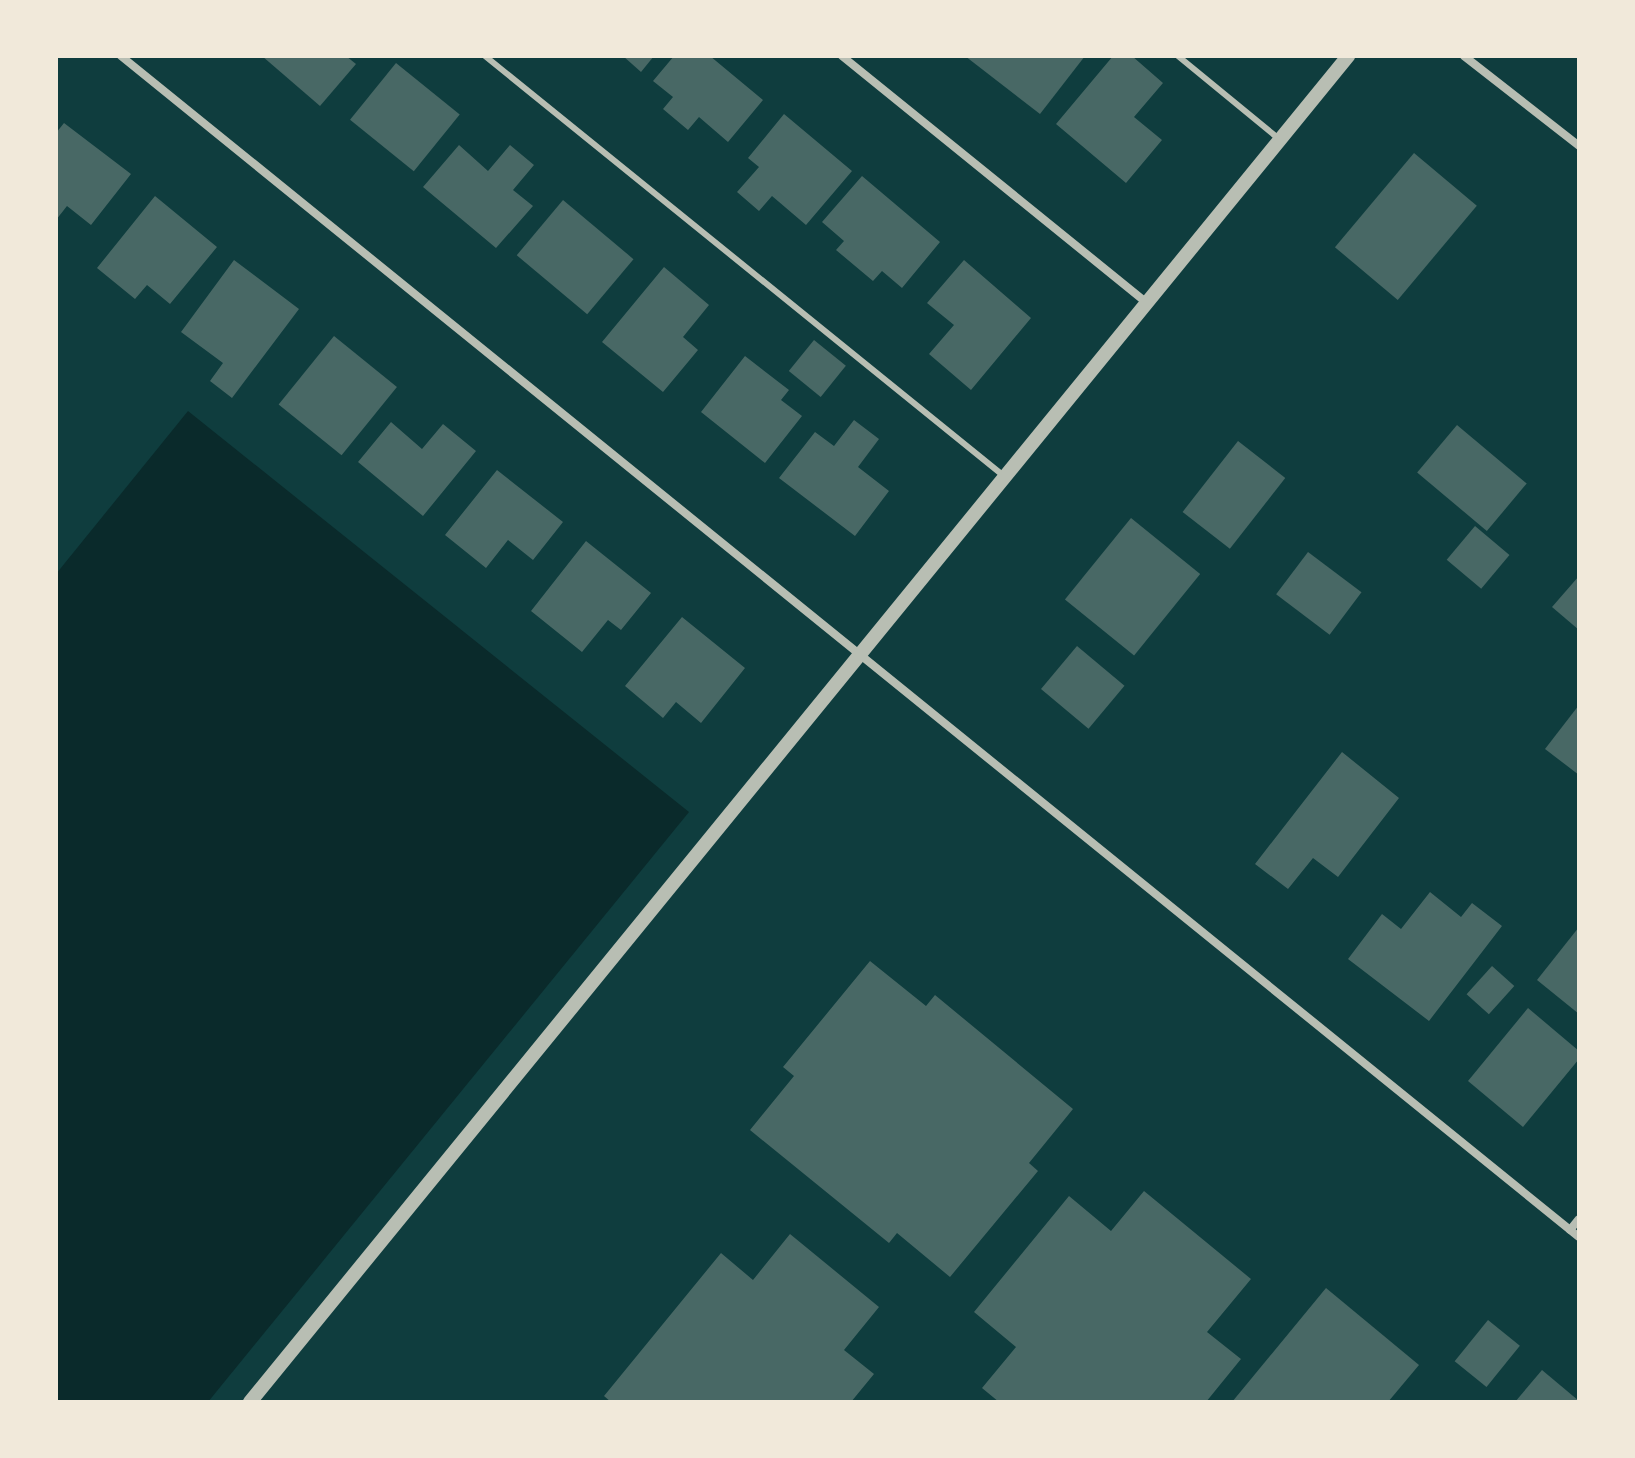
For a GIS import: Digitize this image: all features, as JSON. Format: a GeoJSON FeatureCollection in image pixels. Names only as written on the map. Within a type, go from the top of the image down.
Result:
{"type":"FeatureCollection","features":[{"type":"Feature","properties":{"kind":"street"},"geometry":{"type":"LineString","coordinates":[[121,56],[1579,1237]]}},
{"type":"Feature","properties":{"kind":"street"},"geometry":{"type":"LineString","coordinates":[[842,56],[1146,302]]}},
{"type":"Feature","properties":{"kind":"street"},"geometry":{"type":"LineString","coordinates":[[250,1402],[1348,56]]}},
{"type":"Feature","properties":{"kind":"street"},"geometry":{"type":"LineString","coordinates":[[1464,56],[1579,146]]}},
{"type":"Feature","properties":{"kind":"street"},"geometry":{"type":"LineString","coordinates":[[1570,1230],[1579,1219]]}},
{"type":"Feature","properties":{"kind":"lane"},"geometry":{"type":"LineString","coordinates":[[485,56],[1005,477]]}},
{"type":"Feature","properties":{"kind":"lane"},"geometry":{"type":"LineString","coordinates":[[1178,56],[1279,139]]}},
{"type":"Feature","properties":{"kind":"water"},"geometry":{"type":"Polygon","coordinates":[[[188,411],[689,812],[208,1402],[56,1402],[56,574],[188,411]]]}},
{"type":"Feature","properties":{"kind":"building"},"geometry":{"type":"Polygon","coordinates":[[[262,56],[346,56],[356,64],[320,106],[262,56]]]}},
{"type":"Feature","properties":{"kind":"building"},"geometry":{"type":"Polygon","coordinates":[[[623,56],[654,56],[641,72],[623,56]]]}},
{"type":"Feature","properties":{"kind":"building"},"geometry":{"type":"Polygon","coordinates":[[[674,56],[710,56],[763,100],[728,142],[699,117],[688,130],[663,109],[673,97],[653,81],[674,56]]]}},
{"type":"Feature","properties":{"kind":"building"},"geometry":{"type":"Polygon","coordinates":[[[965,56],[1085,56],[1040,114],[965,56]]]}},
{"type":"Feature","properties":{"kind":"building"},"geometry":{"type":"Polygon","coordinates":[[[1113,56],[1132,56],[1163,83],[1134,117],[1162,140],[1126,183],[1056,124],[1113,56]]]}},
{"type":"Feature","properties":{"kind":"building"},"geometry":{"type":"Polygon","coordinates":[[[396,63],[460,115],[414,171],[350,120],[396,63]]]}},
{"type":"Feature","properties":{"kind":"building"},"geometry":{"type":"Polygon","coordinates":[[[784,114],[852,171],[806,225],[772,196],[759,211],[737,192],[759,167],[748,158],[784,114]]]}},
{"type":"Feature","properties":{"kind":"building"},"geometry":{"type":"Polygon","coordinates":[[[64,123],[131,174],[91,225],[67,206],[56,220],[56,133],[64,123]]]}},
{"type":"Feature","properties":{"kind":"building"},"geometry":{"type":"Polygon","coordinates":[[[459,145],[488,171],[510,145],[534,165],[513,190],[533,206],[496,248],[423,187],[459,145]]]}},
{"type":"Feature","properties":{"kind":"building"},"geometry":{"type":"Polygon","coordinates":[[[1414,153],[1477,206],[1398,300],[1335,247],[1414,153]]]}},
{"type":"Feature","properties":{"kind":"building"},"geometry":{"type":"Polygon","coordinates":[[[862,176],[940,242],[902,288],[882,271],[873,281],[836,250],[844,241],[822,222],[862,176]]]}},
{"type":"Feature","properties":{"kind":"building"},"geometry":{"type":"Polygon","coordinates":[[[155,196],[217,247],[170,304],[147,285],[135,299],[97,268],[155,196]]]}},
{"type":"Feature","properties":{"kind":"building"},"geometry":{"type":"Polygon","coordinates":[[[563,200],[633,259],[587,314],[517,255],[563,200]]]}},
{"type":"Feature","properties":{"kind":"building"},"geometry":{"type":"Polygon","coordinates":[[[234,260],[299,309],[232,398],[210,381],[223,363],[181,332],[234,260]]]}},
{"type":"Feature","properties":{"kind":"building"},"geometry":{"type":"Polygon","coordinates":[[[964,260],[1031,318],[971,390],[929,354],[954,325],[927,303],[964,260]]]}},
{"type":"Feature","properties":{"kind":"building"},"geometry":{"type":"Polygon","coordinates":[[[664,267],[709,305],[683,337],[698,350],[663,392],[602,342],[664,267]]]}},
{"type":"Feature","properties":{"kind":"building"},"geometry":{"type":"Polygon","coordinates":[[[334,336],[397,387],[342,455],[279,404],[334,336]]]}},
{"type":"Feature","properties":{"kind":"building"},"geometry":{"type":"Polygon","coordinates":[[[814,340],[846,366],[821,397],[789,371],[814,340]]]}},
{"type":"Feature","properties":{"kind":"building"},"geometry":{"type":"Polygon","coordinates":[[[745,356],[789,390],[781,400],[802,416],[765,463],[701,412],[745,356]]]}},
{"type":"Feature","properties":{"kind":"building"},"geometry":{"type":"Polygon","coordinates":[[[854,420],[879,439],[858,467],[889,491],[855,536],[779,478],[815,432],[834,446],[854,420]]]}},
{"type":"Feature","properties":{"kind":"building"},"geometry":{"type":"Polygon","coordinates":[[[391,422],[422,449],[443,424],[476,451],[423,516],[358,462],[391,422]]]}},
{"type":"Feature","properties":{"kind":"building"},"geometry":{"type":"Polygon","coordinates":[[[1457,425],[1527,483],[1487,531],[1417,472],[1457,425]]]}},
{"type":"Feature","properties":{"kind":"building"},"geometry":{"type":"Polygon","coordinates":[[[1238,441],[1285,478],[1230,549],[1183,512],[1238,441]]]}},
{"type":"Feature","properties":{"kind":"building"},"geometry":{"type":"Polygon","coordinates":[[[497,470],[563,522],[533,560],[508,540],[486,568],[445,535],[497,470]]]}},
{"type":"Feature","properties":{"kind":"building"},"geometry":{"type":"Polygon","coordinates":[[[1131,518],[1200,574],[1134,656],[1065,600],[1131,518]]]}},
{"type":"Feature","properties":{"kind":"building"},"geometry":{"type":"Polygon","coordinates":[[[1475,526],[1509,555],[1481,589],[1447,560],[1475,526]]]}},
{"type":"Feature","properties":{"kind":"building"},"geometry":{"type":"Polygon","coordinates":[[[586,541],[651,593],[621,630],[608,620],[582,652],[531,611],[586,541]]]}},
{"type":"Feature","properties":{"kind":"building"},"geometry":{"type":"Polygon","coordinates":[[[1308,552],[1362,592],[1330,635],[1276,594],[1308,552]]]}},
{"type":"Feature","properties":{"kind":"building"},"geometry":{"type":"Polygon","coordinates":[[[1579,576],[1579,630],[1552,607],[1579,576]]]}},
{"type":"Feature","properties":{"kind":"building"},"geometry":{"type":"Polygon","coordinates":[[[682,617],[745,668],[701,723],[676,702],[663,718],[625,686],[682,617]]]}},
{"type":"Feature","properties":{"kind":"building"},"geometry":{"type":"Polygon","coordinates":[[[1077,646],[1124,686],[1088,729],[1041,689],[1077,646]]]}},
{"type":"Feature","properties":{"kind":"building"},"geometry":{"type":"Polygon","coordinates":[[[1579,705],[1579,775],[1545,749],[1579,705]]]}},
{"type":"Feature","properties":{"kind":"building"},"geometry":{"type":"Polygon","coordinates":[[[1342,752],[1399,798],[1338,877],[1313,858],[1288,889],[1255,864],[1342,752]]]}},
{"type":"Feature","properties":{"kind":"building"},"geometry":{"type":"Polygon","coordinates":[[[1430,892],[1461,917],[1472,903],[1502,926],[1429,1021],[1348,959],[1382,914],[1401,929],[1430,892]]]}},
{"type":"Feature","properties":{"kind":"building"},"geometry":{"type":"Polygon","coordinates":[[[1579,927],[1579,1014],[1537,980],[1579,927]]]}},
{"type":"Feature","properties":{"kind":"building"},"geometry":{"type":"Polygon","coordinates":[[[870,961],[926,1006],[935,995],[1073,1109],[1029,1163],[1038,1171],[950,1277],[897,1233],[889,1243],[750,1130],[794,1076],[783,1067],[870,961]]]}},
{"type":"Feature","properties":{"kind":"building"},"geometry":{"type":"Polygon","coordinates":[[[1492,966],[1514,986],[1489,1014],[1467,994],[1492,966]]]}},
{"type":"Feature","properties":{"kind":"building"},"geometry":{"type":"Polygon","coordinates":[[[1528,1008],[1579,1051],[1579,1059],[1523,1127],[1468,1081],[1528,1008]]]}},
{"type":"Feature","properties":{"kind":"building"},"geometry":{"type":"Polygon","coordinates":[[[1144,1191],[1251,1279],[1207,1332],[1241,1359],[1206,1402],[999,1402],[982,1388],[1016,1347],[974,1312],[1069,1196],[1111,1231],[1144,1191]]]}},
{"type":"Feature","properties":{"kind":"building"},"geometry":{"type":"Polygon","coordinates":[[[790,1234],[879,1307],[844,1350],[874,1374],[851,1402],[611,1402],[604,1396],[721,1253],[753,1280],[790,1234]]]}},
{"type":"Feature","properties":{"kind":"building"},"geometry":{"type":"Polygon","coordinates":[[[1326,1288],[1419,1365],[1388,1402],[1232,1402],[1326,1288]]]}},
{"type":"Feature","properties":{"kind":"building"},"geometry":{"type":"Polygon","coordinates":[[[1488,1320],[1520,1346],[1487,1387],[1455,1361],[1488,1320]]]}},
{"type":"Feature","properties":{"kind":"building"},"geometry":{"type":"Polygon","coordinates":[[[1542,1370],[1579,1401],[1579,1402],[1515,1402],[1542,1370]]]}}]}
